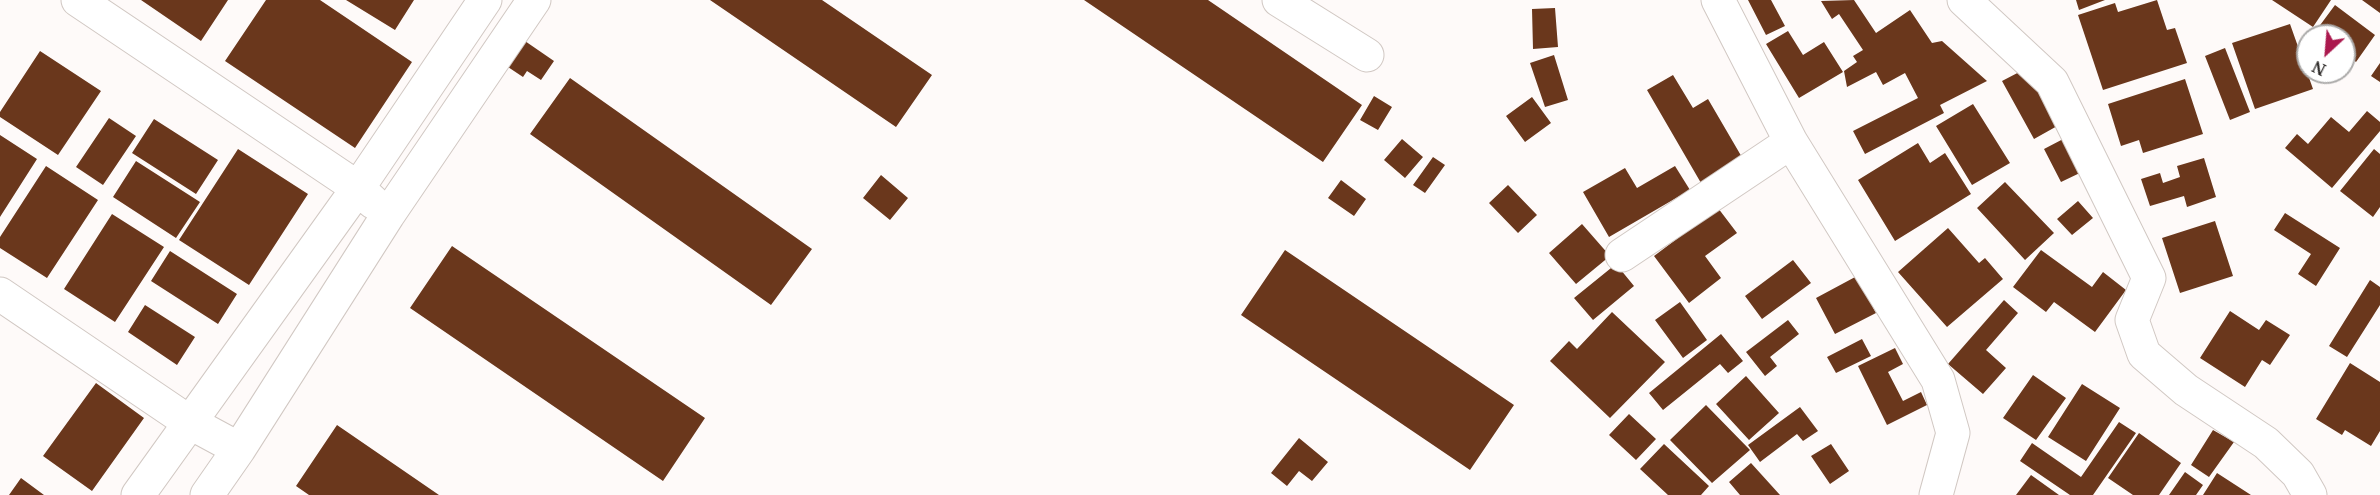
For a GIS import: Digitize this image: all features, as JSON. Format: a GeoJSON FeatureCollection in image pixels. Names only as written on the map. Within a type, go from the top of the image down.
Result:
{"type":"FeatureCollection","features":[{"type":"Feature","properties":{"kind":"street"},"geometry":{"type":"LineString","coordinates":[[78,0],[358,188],[388,215]]}},
{"type":"Feature","properties":{"kind":"street"},"geometry":{"type":"LineString","coordinates":[[138,495],[358,188],[485,0]]}},
{"type":"Feature","properties":{"kind":"street"},"geometry":{"type":"LineString","coordinates":[[214,492],[388,215],[534,0]]}},
{"type":"Feature","properties":{"kind":"street"},"geometry":{"type":"LineString","coordinates":[[1279,0],[1367,55]]}},
{"type":"Feature","properties":{"kind":"street"},"geometry":{"type":"LineString","coordinates":[[1718,0],[1791,142],[1938,380],[1953,433],[1936,495]]}},
{"type":"Feature","properties":{"kind":"street"},"geometry":{"type":"LineString","coordinates":[[1964,0],[2052,82],[2149,278],[2132,320],[2144,354],[2186,390],[2266,443],[2298,474],[2310,495]]}},
{"type":"Feature","properties":{"kind":"street"},"geometry":{"type":"LineString","coordinates":[[1622,255],[1791,142]]}},
{"type":"Feature","properties":{"kind":"street"},"geometry":{"type":"LineString","coordinates":[[0,294],[189,422],[239,449]]}},
{"type":"Feature","properties":{"kind":"building"},"geometry":{"type":"Polygon","coordinates":[[[141,0],[228,0],[201,41],[141,0]]]}},
{"type":"Feature","properties":{"kind":"building"},"geometry":{"type":"Polygon","coordinates":[[[266,0],[320,0],[412,62],[355,148],[225,61],[266,0]]]}},
{"type":"Feature","properties":{"kind":"building"},"geometry":{"type":"Polygon","coordinates":[[[346,0],[414,0],[395,30],[346,0]]]}},
{"type":"Feature","properties":{"kind":"building"},"geometry":{"type":"Polygon","coordinates":[[[710,0],[822,0],[932,75],[896,127],[710,0]]]}},
{"type":"Feature","properties":{"kind":"building"},"geometry":{"type":"Polygon","coordinates":[[[1084,0],[1208,0],[1362,105],[1323,162],[1084,0]]]}},
{"type":"Feature","properties":{"kind":"building"},"geometry":{"type":"Polygon","coordinates":[[[1748,0],[1771,0],[1785,26],[1766,35],[1748,0]]]}},
{"type":"Feature","properties":{"kind":"building"},"geometry":{"type":"Polygon","coordinates":[[[1854,0],[1876,33],[1910,10],[1932,43],[1942,41],[1987,81],[1940,105],[1944,113],[1865,154],[1853,131],[1918,98],[1905,73],[1883,85],[1876,72],[1847,87],[1844,71],[1857,62],[1853,56],[1863,50],[1839,14],[1832,19],[1821,1],[1854,0]]]}},
{"type":"Feature","properties":{"kind":"building"},"geometry":{"type":"Polygon","coordinates":[[[2076,0],[2105,0],[2079,10],[2076,0]]]}},
{"type":"Feature","properties":{"kind":"building"},"geometry":{"type":"Polygon","coordinates":[[[2157,0],[2167,30],[2175,28],[2187,63],[2103,90],[2078,15],[2115,3],[2118,12],[2157,0]]]}},
{"type":"Feature","properties":{"kind":"building"},"geometry":{"type":"Polygon","coordinates":[[[2272,0],[2331,0],[2315,24],[2308,24],[2272,0]]]}},
{"type":"Feature","properties":{"kind":"building"},"geometry":{"type":"Polygon","coordinates":[[[2362,0],[2380,0],[2380,13],[2362,0]]]}},
{"type":"Feature","properties":{"kind":"building"},"geometry":{"type":"Polygon","coordinates":[[[2335,5],[2375,35],[2356,62],[2356,24],[2321,24],[2335,5]]]}},
{"type":"Feature","properties":{"kind":"building"},"geometry":{"type":"Polygon","coordinates":[[[1555,8],[1558,47],[1533,49],[1532,9],[1555,8]]]}},
{"type":"Feature","properties":{"kind":"building"},"geometry":{"type":"Polygon","coordinates":[[[2290,24],[2296,41],[2296,84],[2311,84],[2313,89],[2255,109],[2232,43],[2290,24]]]}},
{"type":"Feature","properties":{"kind":"building"},"geometry":{"type":"Polygon","coordinates":[[[1788,31],[1803,55],[1824,42],[1843,72],[1799,98],[1766,44],[1788,31]]]}},
{"type":"Feature","properties":{"kind":"building"},"geometry":{"type":"Polygon","coordinates":[[[522,39],[554,61],[541,80],[527,71],[523,77],[505,65],[522,39]]]}},
{"type":"Feature","properties":{"kind":"building"},"geometry":{"type":"Polygon","coordinates":[[[2225,48],[2250,112],[2230,120],[2205,56],[2225,48]]]}},
{"type":"Feature","properties":{"kind":"building"},"geometry":{"type":"Polygon","coordinates":[[[40,51],[101,91],[58,155],[0,117],[0,112],[40,51]]]}},
{"type":"Feature","properties":{"kind":"building"},"geometry":{"type":"Polygon","coordinates":[[[1554,55],[1568,100],[1545,107],[1530,63],[1554,55]]]}},
{"type":"Feature","properties":{"kind":"building"},"geometry":{"type":"Polygon","coordinates":[[[2380,63],[2380,82],[2371,76],[2380,63]]]}},
{"type":"Feature","properties":{"kind":"building"},"geometry":{"type":"Polygon","coordinates":[[[2027,68],[2059,125],[2034,139],[2002,81],[2027,68]]]}},
{"type":"Feature","properties":{"kind":"building"},"geometry":{"type":"Polygon","coordinates":[[[1673,75],[1693,108],[1708,99],[1743,159],[1701,183],[1647,90],[1673,75]]]}},
{"type":"Feature","properties":{"kind":"building"},"geometry":{"type":"Polygon","coordinates":[[[570,78],[812,249],[771,305],[530,134],[570,78]]]}},
{"type":"Feature","properties":{"kind":"building"},"geometry":{"type":"Polygon","coordinates":[[[2185,79],[2203,134],[2143,153],[2139,140],[2121,146],[2108,104],[2185,79]]]}},
{"type":"Feature","properties":{"kind":"building"},"geometry":{"type":"Polygon","coordinates":[[[1374,96],[1392,107],[1378,130],[1360,120],[1374,96]]]}},
{"type":"Feature","properties":{"kind":"building"},"geometry":{"type":"Polygon","coordinates":[[[1532,97],[1551,123],[1525,142],[1506,116],[1532,97]]]}},
{"type":"Feature","properties":{"kind":"building"},"geometry":{"type":"Polygon","coordinates":[[[1973,104],[2010,163],[1972,185],[1936,126],[1973,104]]]}},
{"type":"Feature","properties":{"kind":"building"},"geometry":{"type":"Polygon","coordinates":[[[2367,111],[2380,122],[2380,131],[2332,188],[2285,148],[2297,134],[2308,144],[2331,117],[2349,132],[2367,111]]]}},
{"type":"Feature","properties":{"kind":"building"},"geometry":{"type":"Polygon","coordinates":[[[109,118],[136,136],[103,185],[76,167],[109,118]]]}},
{"type":"Feature","properties":{"kind":"building"},"geometry":{"type":"Polygon","coordinates":[[[154,119],[218,160],[196,194],[132,153],[154,119]]]}},
{"type":"Feature","properties":{"kind":"building"},"geometry":{"type":"Polygon","coordinates":[[[0,135],[37,159],[0,217],[0,135]]]}},
{"type":"Feature","properties":{"kind":"building"},"geometry":{"type":"Polygon","coordinates":[[[2067,137],[2084,171],[2061,182],[2044,149],[2067,137]]]}},
{"type":"Feature","properties":{"kind":"building"},"geometry":{"type":"Polygon","coordinates":[[[1402,139],[1423,157],[1405,178],[1384,160],[1402,139]]]}},
{"type":"Feature","properties":{"kind":"building"},"geometry":{"type":"Polygon","coordinates":[[[1918,143],[1930,163],[1945,153],[1971,194],[1895,241],[1858,180],[1918,143]]]}},
{"type":"Feature","properties":{"kind":"building"},"geometry":{"type":"Polygon","coordinates":[[[238,149],[308,194],[249,285],[179,240],[238,149]]]}},
{"type":"Feature","properties":{"kind":"building"},"geometry":{"type":"Polygon","coordinates":[[[2374,149],[2380,154],[2380,207],[2373,217],[2340,191],[2374,149]]]}},
{"type":"Feature","properties":{"kind":"building"},"geometry":{"type":"Polygon","coordinates":[[[1433,157],[1445,165],[1425,193],[1413,185],[1433,157]]]}},
{"type":"Feature","properties":{"kind":"building"},"geometry":{"type":"Polygon","coordinates":[[[2204,158],[2216,197],[2187,207],[2184,196],[2150,206],[2141,179],[2160,173],[2163,183],[2180,177],[2177,166],[2204,158]]]}},
{"type":"Feature","properties":{"kind":"building"},"geometry":{"type":"Polygon","coordinates":[[[136,161],[200,202],[176,238],[113,197],[136,161]]]}},
{"type":"Feature","properties":{"kind":"building"},"geometry":{"type":"Polygon","coordinates":[[[46,166],[98,200],[47,278],[0,248],[0,237],[46,166]]]}},
{"type":"Feature","properties":{"kind":"building"},"geometry":{"type":"Polygon","coordinates":[[[1675,166],[1690,190],[1609,237],[1583,192],[1625,168],[1637,188],[1675,166]]]}},
{"type":"Feature","properties":{"kind":"building"},"geometry":{"type":"Polygon","coordinates":[[[881,175],[908,198],[890,220],[863,198],[881,175]]]}},
{"type":"Feature","properties":{"kind":"building"},"geometry":{"type":"Polygon","coordinates":[[[1341,180],[1366,199],[1354,216],[1328,198],[1341,180]]]}},
{"type":"Feature","properties":{"kind":"building"},"geometry":{"type":"Polygon","coordinates":[[[2005,182],[2054,233],[2025,260],[1977,208],[2005,182]]]}},
{"type":"Feature","properties":{"kind":"building"},"geometry":{"type":"Polygon","coordinates":[[[1508,185],[1537,215],[1518,233],[1489,203],[1508,185]]]}},
{"type":"Feature","properties":{"kind":"building"},"geometry":{"type":"Polygon","coordinates":[[[2078,201],[2093,218],[2072,235],[2057,219],[2078,201]]]}},
{"type":"Feature","properties":{"kind":"building"},"geometry":{"type":"Polygon","coordinates":[[[1718,208],[1737,233],[1705,256],[1721,278],[1689,303],[1654,256],[1718,208]]]}},
{"type":"Feature","properties":{"kind":"building"},"geometry":{"type":"Polygon","coordinates":[[[2285,213],[2340,248],[2316,286],[2298,274],[2311,254],[2274,230],[2285,213]]]}},
{"type":"Feature","properties":{"kind":"building"},"geometry":{"type":"Polygon","coordinates":[[[112,214],[164,247],[115,322],[64,289],[112,214]]]}},
{"type":"Feature","properties":{"kind":"building"},"geometry":{"type":"Polygon","coordinates":[[[2215,221],[2233,276],[2180,293],[2162,238],[2215,221]]]}},
{"type":"Feature","properties":{"kind":"building"},"geometry":{"type":"Polygon","coordinates":[[[1582,224],[1610,256],[1576,284],[1549,253],[1582,224]]]}},
{"type":"Feature","properties":{"kind":"building"},"geometry":{"type":"Polygon","coordinates":[[[1948,228],[1979,263],[1985,258],[2003,279],[1947,327],[1898,272],[1948,228]]]}},
{"type":"Feature","properties":{"kind":"building"},"geometry":{"type":"Polygon","coordinates":[[[452,246],[705,418],[663,481],[410,308],[452,246]]]}},
{"type":"Feature","properties":{"kind":"building"},"geometry":{"type":"Polygon","coordinates":[[[1285,250],[1514,405],[1470,470],[1241,315],[1285,250]]]}},
{"type":"Feature","properties":{"kind":"building"},"geometry":{"type":"Polygon","coordinates":[[[2041,250],[2092,287],[2103,272],[2126,290],[2095,332],[2054,302],[2046,312],[2013,287],[2041,250]]]}},
{"type":"Feature","properties":{"kind":"building"},"geometry":{"type":"Polygon","coordinates":[[[170,251],[237,294],[218,324],[151,281],[170,251]]]}},
{"type":"Feature","properties":{"kind":"building"},"geometry":{"type":"Polygon","coordinates":[[[1793,260],[1811,283],[1762,319],[1745,296],[1793,260]]]}},
{"type":"Feature","properties":{"kind":"building"},"geometry":{"type":"Polygon","coordinates":[[[1616,264],[1634,286],[1593,320],[1574,298],[1616,264]]]}},
{"type":"Feature","properties":{"kind":"building"},"geometry":{"type":"Polygon","coordinates":[[[1857,276],[1876,313],[1835,334],[1816,298],[1857,276]]]}},
{"type":"Feature","properties":{"kind":"building"},"geometry":{"type":"Polygon","coordinates":[[[2370,280],[2380,287],[2380,305],[2347,357],[2329,346],[2370,280]]]}},
{"type":"Feature","properties":{"kind":"building"},"geometry":{"type":"Polygon","coordinates":[[[2004,300],[2018,313],[1986,350],[2006,368],[1983,394],[1948,364],[2004,300]]]}},
{"type":"Feature","properties":{"kind":"building"},"geometry":{"type":"Polygon","coordinates":[[[1680,302],[1707,340],[1683,358],[1655,320],[1680,302]]]}},
{"type":"Feature","properties":{"kind":"building"},"geometry":{"type":"Polygon","coordinates":[[[145,305],[195,337],[177,365],[128,332],[145,305]]]}},
{"type":"Feature","properties":{"kind":"building"},"geometry":{"type":"Polygon","coordinates":[[[2230,311],[2259,330],[2266,320],[2290,335],[2270,365],[2262,360],[2245,387],[2200,358],[2230,311]]]}},
{"type":"Feature","properties":{"kind":"building"},"geometry":{"type":"Polygon","coordinates":[[[1612,312],[1665,362],[1610,418],[1550,361],[1569,341],[1577,349],[1612,312]]]}},
{"type":"Feature","properties":{"kind":"building"},"geometry":{"type":"Polygon","coordinates":[[[1788,320],[1799,334],[1770,357],[1777,366],[1765,376],[1746,352],[1788,320]]]}},
{"type":"Feature","properties":{"kind":"building"},"geometry":{"type":"Polygon","coordinates":[[[1721,334],[1743,361],[1728,373],[1720,364],[1663,410],[1649,393],[1721,334]]]}},
{"type":"Feature","properties":{"kind":"building"},"geometry":{"type":"Polygon","coordinates":[[[1862,339],[1871,356],[1836,373],[1827,357],[1862,339]]]}},
{"type":"Feature","properties":{"kind":"building"},"geometry":{"type":"Polygon","coordinates":[[[1895,348],[1903,364],[1888,372],[1903,401],[1921,392],[1927,405],[1887,425],[1858,366],[1895,348]]]}},
{"type":"Feature","properties":{"kind":"building"},"geometry":{"type":"Polygon","coordinates":[[[2350,363],[2380,382],[2380,431],[2371,446],[2345,430],[2342,435],[2316,419],[2350,363]]]}},
{"type":"Feature","properties":{"kind":"building"},"geometry":{"type":"Polygon","coordinates":[[[2033,375],[2066,398],[2036,440],[2003,418],[2033,375]]]}},
{"type":"Feature","properties":{"kind":"building"},"geometry":{"type":"Polygon","coordinates":[[[1746,376],[1779,413],[1749,440],[1716,404],[1746,376]]]}},
{"type":"Feature","properties":{"kind":"building"},"geometry":{"type":"Polygon","coordinates":[[[96,383],[144,418],[92,491],[43,456],[96,383]]]}},
{"type":"Feature","properties":{"kind":"building"},"geometry":{"type":"Polygon","coordinates":[[[2082,384],[2120,408],[2086,461],[2048,437],[2082,384]]]}},
{"type":"Feature","properties":{"kind":"building"},"geometry":{"type":"Polygon","coordinates":[[[1706,405],[1750,450],[1712,483],[1670,440],[1706,405]]]}},
{"type":"Feature","properties":{"kind":"building"},"geometry":{"type":"Polygon","coordinates":[[[1800,407],[1818,431],[1803,441],[1797,434],[1760,462],[1748,445],[1800,407]]]}},
{"type":"Feature","properties":{"kind":"building"},"geometry":{"type":"Polygon","coordinates":[[[1629,414],[1656,439],[1636,460],[1609,435],[1629,414]]]}},
{"type":"Feature","properties":{"kind":"building"},"geometry":{"type":"Polygon","coordinates":[[[2119,422],[2136,433],[2093,495],[2070,495],[2020,461],[2032,443],[2081,477],[2119,422]]]}},
{"type":"Feature","properties":{"kind":"building"},"geometry":{"type":"Polygon","coordinates":[[[337,425],[439,495],[309,495],[296,486],[337,425]]]}},
{"type":"Feature","properties":{"kind":"building"},"geometry":{"type":"Polygon","coordinates":[[[2213,430],[2234,442],[2209,477],[2191,465],[2213,430]]]}},
{"type":"Feature","properties":{"kind":"building"},"geometry":{"type":"Polygon","coordinates":[[[2139,433],[2181,463],[2159,495],[2133,495],[2108,478],[2139,433]]]}},
{"type":"Feature","properties":{"kind":"building"},"geometry":{"type":"Polygon","coordinates":[[[1299,438],[1328,462],[1312,481],[1299,471],[1287,486],[1271,473],[1299,438]]]}},
{"type":"Feature","properties":{"kind":"building"},"geometry":{"type":"Polygon","coordinates":[[[1664,444],[1709,486],[1701,495],[1668,495],[1640,469],[1664,444]]]}},
{"type":"Feature","properties":{"kind":"building"},"geometry":{"type":"Polygon","coordinates":[[[1831,444],[1849,471],[1830,484],[1811,456],[1831,444]]]}},
{"type":"Feature","properties":{"kind":"building"},"geometry":{"type":"Polygon","coordinates":[[[1751,463],[1780,495],[1740,495],[1729,482],[1751,463]]]}},
{"type":"Feature","properties":{"kind":"building"},"geometry":{"type":"Polygon","coordinates":[[[2185,472],[2203,485],[2196,495],[2169,495],[2185,472]]]}},
{"type":"Feature","properties":{"kind":"building"},"geometry":{"type":"Polygon","coordinates":[[[2217,473],[2251,495],[2203,495],[2217,473]]]}},
{"type":"Feature","properties":{"kind":"building"},"geometry":{"type":"Polygon","coordinates":[[[2031,475],[2059,495],[2016,495],[2031,475]]]}},
{"type":"Feature","properties":{"kind":"building"},"geometry":{"type":"Polygon","coordinates":[[[21,478],[44,495],[9,495],[21,478]]]}}]}
